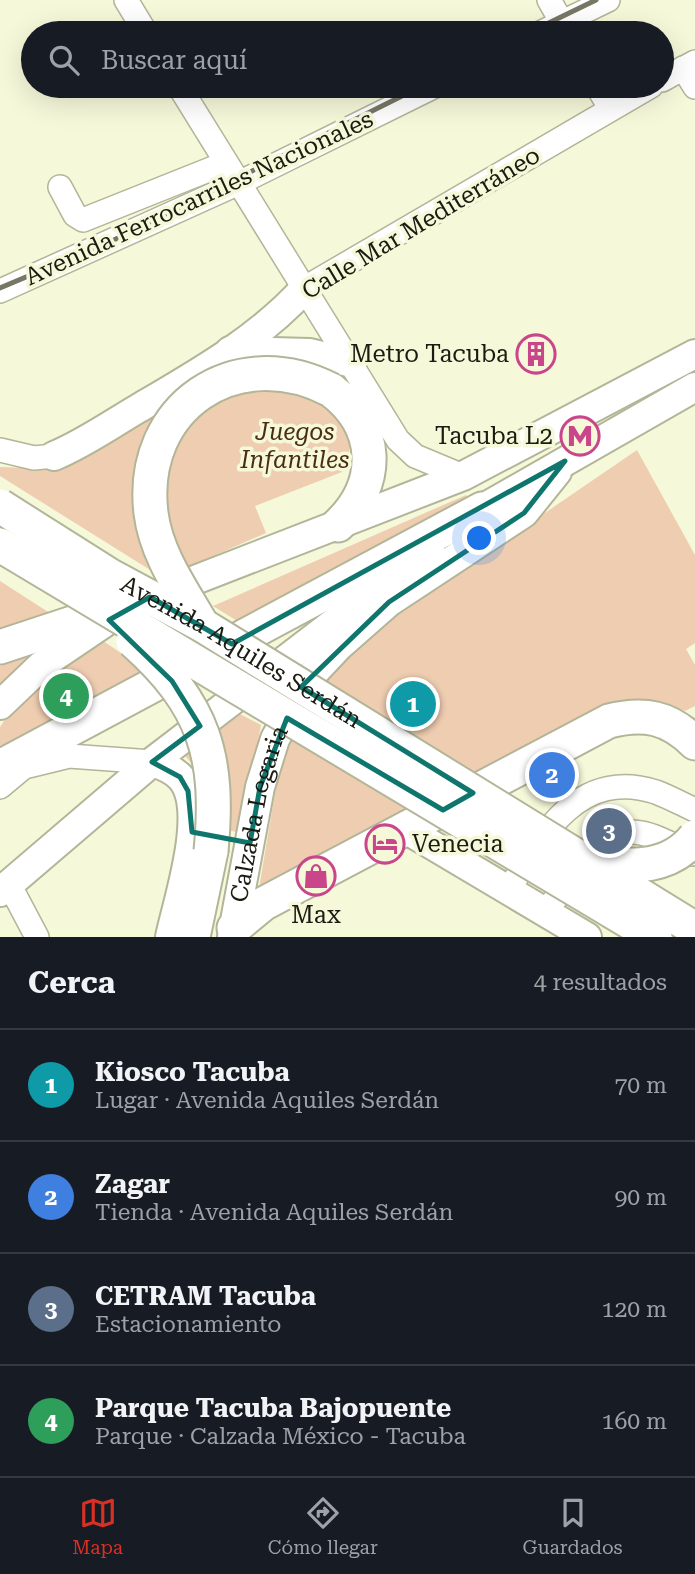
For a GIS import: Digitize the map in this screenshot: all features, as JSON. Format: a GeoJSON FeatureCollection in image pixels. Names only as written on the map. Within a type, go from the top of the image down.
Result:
{"type":"FeatureCollection","features":[{"type":"Feature","properties":{"kind":"highway"},"geometry":{"type":"LineString","coordinates":[[202,625],[168,564],[153,526],[150,484],[154,458],[163,436],[177,415],[195,397],[218,383],[244,374],[278,372],[331,390],[354,412],[364,429],[369,449],[361,491],[338,525]]}},
{"type":"Feature","properties":{"kind":"highway","name":"Avenida Aquiles Serdán"},"geometry":{"type":"LineString","coordinates":[[0,506],[109,575],[202,625],[695,929]]}},
{"type":"Feature","properties":{"kind":"highway"},"geometry":{"type":"LineString","coordinates":[[0,767],[482,509]]}},
{"type":"Feature","properties":{"kind":"highway","name":"Avenida Aquiles Serdán"},"geometry":{"type":"LineString","coordinates":[[0,545],[655,937]]}},
{"type":"Feature","properties":{"kind":"highway"},"geometry":{"type":"LineString","coordinates":[[81,595],[149,655],[172,681],[191,710],[205,739],[212,767],[215,808],[211,851],[193,937]]}},
{"type":"Feature","properties":{"kind":"highway"},"geometry":{"type":"LineString","coordinates":[[0,647],[135,603]]}},
{"type":"Feature","properties":{"kind":"highway"},"geometry":{"type":"LineString","coordinates":[[233,932],[263,904],[609,721],[634,715],[672,723],[695,743]]}},
{"type":"Feature","properties":{"kind":"highway"},"geometry":{"type":"LineString","coordinates":[[585,863],[636,867],[656,864],[675,855],[695,837]]}},
{"type":"Feature","properties":{"kind":"main road","name":"Calle Mar Mediterráneo"},"geometry":{"type":"LineString","coordinates":[[54,456],[85,443],[230,351],[287,308],[305,288]]}},
{"type":"Feature","properties":{"kind":"main road"},"geometry":{"type":"LineString","coordinates":[[230,351],[310,353],[352,363]]}},
{"type":"Feature","properties":{"kind":"main road"},"geometry":{"type":"LineString","coordinates":[[0,705],[42,664],[135,603],[463,476],[695,354]]}},
{"type":"Feature","properties":{"kind":"main road"},"geometry":{"type":"LineString","coordinates":[[4,888],[152,762],[482,509],[695,387]]}},
{"type":"Feature","properties":{"kind":"main road","name":"Calzada Legaria"},"geometry":{"type":"LineString","coordinates":[[233,932],[260,787],[275,739],[307,680],[339,646],[389,602],[524,513],[565,461]]}},
{"type":"Feature","properties":{"kind":"main road"},"geometry":{"type":"LineString","coordinates":[[152,762],[180,777],[188,791],[193,809],[192,832],[170,937]]}},
{"type":"Feature","properties":{"kind":"main road"},"geometry":{"type":"LineString","coordinates":[[407,830],[587,937]]}},
{"type":"Feature","properties":{"kind":"main road"},"geometry":{"type":"LineString","coordinates":[[192,832],[250,843]]}},
{"type":"Feature","properties":{"kind":"street"},"geometry":{"type":"LineString","coordinates":[[126,0],[139,21]]}},
{"type":"Feature","properties":{"kind":"street"},"geometry":{"type":"LineString","coordinates":[[549,0],[561,21]]}},
{"type":"Feature","properties":{"kind":"street"},"geometry":{"type":"LineString","coordinates":[[567,21],[573,0]]}},
{"type":"Feature","properties":{"kind":"street"},"geometry":{"type":"LineString","coordinates":[[576,21],[608,0]]}},
{"type":"Feature","properties":{"kind":"street"},"geometry":{"type":"LineString","coordinates":[[674,77],[691,72]]}},
{"type":"Feature","properties":{"kind":"street"},"geometry":{"type":"LineString","coordinates":[[186,98],[406,449],[427,462],[463,476]]}},
{"type":"Feature","properties":{"kind":"street","name":"Avenida Ferrocarriles Nacionales"},"geometry":{"type":"LineString","coordinates":[[0,291],[240,183],[411,98]]}},
{"type":"Feature","properties":{"kind":"street"},"geometry":{"type":"LineString","coordinates":[[604,98],[610,108]]}},
{"type":"Feature","properties":{"kind":"street","name":"Calle Mar Mediterráneo"},"geometry":{"type":"LineString","coordinates":[[305,288],[629,98]]}},
{"type":"Feature","properties":{"kind":"street"},"geometry":{"type":"LineString","coordinates":[[60,187],[75,215],[83,220],[226,163]]}},
{"type":"Feature","properties":{"kind":"street"},"geometry":{"type":"LineString","coordinates":[[0,450],[34,458],[54,456]]}},
{"type":"Feature","properties":{"kind":"street"},"geometry":{"type":"LineString","coordinates":[[0,787],[24,767],[69,756],[152,762]]}},
{"type":"Feature","properties":{"kind":"street"},"geometry":{"type":"LineString","coordinates":[[509,890],[535,845],[561,812],[596,792],[623,787],[654,792],[695,810]]}},
{"type":"Feature","properties":{"kind":"street"},"geometry":{"type":"LineString","coordinates":[[545,912],[600,842],[611,834],[627,830],[648,832],[695,855]]}},
{"type":"Feature","properties":{"kind":"street"},"geometry":{"type":"LineString","coordinates":[[4,888],[37,937]]}},
{"type":"Feature","properties":{"kind":"highlighted area"},"geometry":{"type":"Polygon","coordinates":[[[565,461],[524,513],[389,602],[301,687],[473,793],[443,810],[287,718],[260,787],[250,843],[192,832],[188,791],[180,777],[152,762],[200,726],[172,681],[109,620],[150,597],[232,644],[565,461]]]}},
{"type":"Feature","properties":{"kind":"green space","name":"Juegos Infantiles"},"geometry":{"type":"Polygon","coordinates":[[[249,382],[334,404],[343,422],[349,445],[342,472],[255,506],[266,533],[163,578],[0,476],[0,467],[28,468],[175,403],[249,382]]]}},
{"type":"Feature","properties":{"kind":"green space"},"geometry":{"type":"Polygon","coordinates":[[[637,450],[695,555],[695,643],[686,649],[695,665],[695,706],[685,711],[657,701],[606,703],[258,894],[281,758],[302,712],[350,651],[381,625],[637,450]]]}},
{"type":"Feature","properties":{"kind":"green space"},"geometry":{"type":"Polygon","coordinates":[[[466,495],[470,501],[247,627],[213,606],[466,495]]]}},
{"type":"Feature","properties":{"kind":"green space"},"geometry":{"type":"Polygon","coordinates":[[[0,581],[56,617],[0,637],[0,581]]]}},
{"type":"Feature","properties":{"kind":"green space"},"geometry":{"type":"Polygon","coordinates":[[[97,637],[133,661],[146,674],[0,750],[0,727],[4,721],[36,684],[97,637]]]}},
{"type":"Feature","properties":{"kind":"green space"},"geometry":{"type":"Polygon","coordinates":[[[52,645],[0,695],[0,666],[52,645]]]}},
{"type":"Feature","properties":{"kind":"green space"},"geometry":{"type":"Polygon","coordinates":[[[238,713],[261,725],[240,833],[208,825],[197,769],[184,755],[238,713]]]}},
{"type":"Feature","properties":{"kind":"railway"},"geometry":{"type":"LineString","coordinates":[[553,21],[596,0]]}},
{"type":"Feature","properties":{"kind":"railway"},"geometry":{"type":"LineString","coordinates":[[0,288],[116,239],[398,98]]}},
{"type":"Feature","properties":{"kind":"place","name":"Metro Tacuba"},"geometry":{"type":"Point","coordinates":[536,354]}},
{"type":"Feature","properties":{"kind":"place","name":"Tacuba L2"},"geometry":{"type":"Point","coordinates":[580,436]}},
{"type":"Feature","properties":{"kind":"place","name":"Parque Tacuba Bajopuente"},"geometry":{"type":"Point","coordinates":[66,696]}},
{"type":"Feature","properties":{"kind":"place","name":"Kiosco Tacuba"},"geometry":{"type":"Point","coordinates":[413,704]}},
{"type":"Feature","properties":{"kind":"place","name":"Zagar"},"geometry":{"type":"Point","coordinates":[552,775]}},
{"type":"Feature","properties":{"kind":"place","name":"CETRAM Tacuba"},"geometry":{"type":"Point","coordinates":[609,831]}},
{"type":"Feature","properties":{"kind":"place","name":"Venecia"},"geometry":{"type":"Point","coordinates":[385,844]}},
{"type":"Feature","properties":{"kind":"place","name":"Max"},"geometry":{"type":"Point","coordinates":[316,876]}}]}
